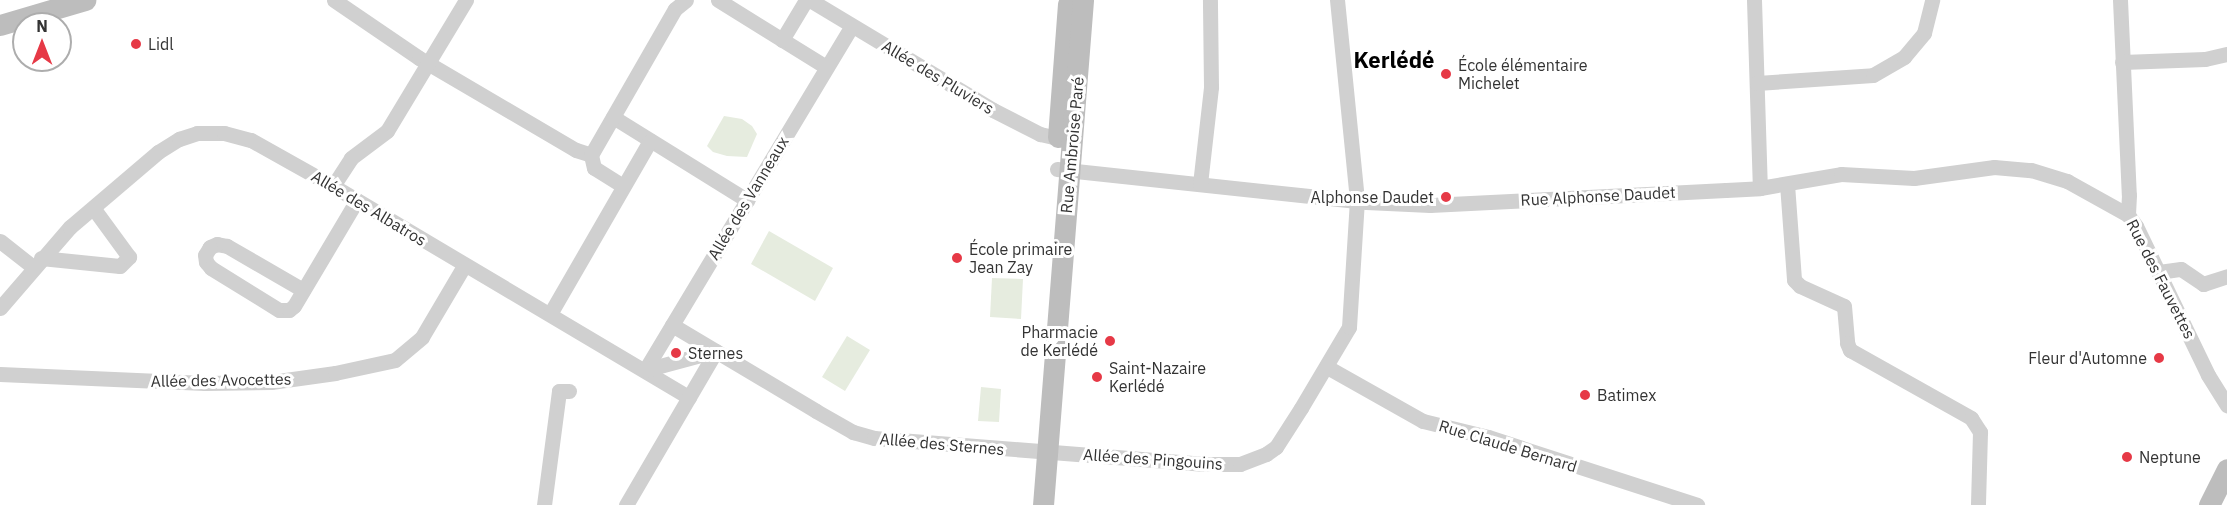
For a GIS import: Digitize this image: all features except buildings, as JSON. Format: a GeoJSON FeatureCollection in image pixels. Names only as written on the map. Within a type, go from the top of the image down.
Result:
{"type":"FeatureCollection","features":[{"type":"Feature","properties":{"kind":"street"},"geometry":{"type":"LineString","coordinates":[[0,13],[44,0]]}},
{"type":"Feature","properties":{"kind":"street"},"geometry":{"type":"LineString","coordinates":[[0,25],[85,0]]}},
{"type":"Feature","properties":{"kind":"street"},"geometry":{"type":"LineString","coordinates":[[333,186],[351,158],[387,131],[466,0]]}},
{"type":"Feature","properties":{"kind":"street"},"geometry":{"type":"LineString","coordinates":[[623,186],[594,168],[591,155],[675,9],[686,0]]}},
{"type":"Feature","properties":{"kind":"street"},"geometry":{"type":"LineString","coordinates":[[718,0],[826,67]]}},
{"type":"Feature","properties":{"kind":"street"},"geometry":{"type":"LineString","coordinates":[[782,40],[806,0]]}},
{"type":"Feature","properties":{"kind":"street","name":"Allée des Pluviers"},"geometry":{"type":"LineString","coordinates":[[810,0],[993,110],[1040,134],[1065,140]]}},
{"type":"Feature","properties":{"kind":"street","name":"Rue Ambroise Paré"},"geometry":{"type":"LineString","coordinates":[[1031,505],[1041,451],[1063,170],[1069,0]]}},
{"type":"Feature","properties":{"kind":"street","name":"Rue Ambroise Paré"},"geometry":{"type":"LineString","coordinates":[[1065,140],[1083,0]]}},
{"type":"Feature","properties":{"kind":"street"},"geometry":{"type":"LineString","coordinates":[[1200,184],[1211,87],[1210,0]]}},
{"type":"Feature","properties":{"kind":"street","name":"Allée des Pingouins"},"geometry":{"type":"LineString","coordinates":[[1041,451],[1183,464],[1240,464],[1266,454],[1276,447],[1327,367],[1349,327],[1357,200],[1336,0]]}},
{"type":"Feature","properties":{"kind":"street"},"geometry":{"type":"LineString","coordinates":[[1754,0],[1760,188]]}},
{"type":"Feature","properties":{"kind":"street"},"geometry":{"type":"LineString","coordinates":[[1757,83],[1873,75],[1904,57],[1924,33],[1932,0]]}},
{"type":"Feature","properties":{"kind":"street","name":"Rue des Fauvettes"},"geometry":{"type":"LineString","coordinates":[[2120,0],[2129,195],[2127,215],[2136,226],[2211,381],[2227,406]]}},
{"type":"Feature","properties":{"kind":"street"},"geometry":{"type":"LineString","coordinates":[[335,2],[429,63],[576,150],[591,155]]}},
{"type":"Feature","properties":{"kind":"street","name":"Allée des Vanneaux"},"geometry":{"type":"LineString","coordinates":[[645,370],[852,26]]}},
{"type":"Feature","properties":{"kind":"street"},"geometry":{"type":"LineString","coordinates":[[2122,62],[2205,59],[2227,54]]}},
{"type":"Feature","properties":{"kind":"street"},"geometry":{"type":"LineString","coordinates":[[613,117],[747,200]]}},
{"type":"Feature","properties":{"kind":"street","name":"Allée des Albatros"},"geometry":{"type":"LineString","coordinates":[[0,308],[6,289],[37,262],[70,227],[94,209],[158,152],[179,139],[196,133],[224,133],[251,140],[333,186],[464,266],[689,397]]}},
{"type":"Feature","properties":{"kind":"street"},"geometry":{"type":"LineString","coordinates":[[550,314],[650,141]]}},
{"type":"Feature","properties":{"kind":"street","name":"Rue Alphonse Daudet"},"geometry":{"type":"LineString","coordinates":[[1063,170],[1357,200],[1430,205],[1760,188],[1841,174],[1914,178],[1994,166],[2031,170],[2067,181],[2127,215]]}},
{"type":"Feature","properties":{"kind":"street"},"geometry":{"type":"LineString","coordinates":[[1787,184],[1794,280],[1800,286],[1844,306],[1846,343],[1850,350],[1971,418],[1980,432],[1978,505]]}},
{"type":"Feature","properties":{"kind":"street"},"geometry":{"type":"LineString","coordinates":[[303,290],[227,246],[217,244],[210,247],[205,255],[206,262],[211,268],[279,310],[289,310],[294,306],[357,200]]}},
{"type":"Feature","properties":{"kind":"street"},"geometry":{"type":"LineString","coordinates":[[0,241],[37,262],[120,266],[129,257],[94,209]]}},
{"type":"Feature","properties":{"kind":"street","name":"Allée des Avocettes"},"geometry":{"type":"LineString","coordinates":[[0,374],[205,384],[272,382],[335,373],[395,360],[422,338],[464,266]]}},
{"type":"Feature","properties":{"kind":"street"},"geometry":{"type":"LineString","coordinates":[[2159,272],[2181,270],[2203,284],[2227,276]]}},
{"type":"Feature","properties":{"kind":"street","name":"Allée des Sternes"},"geometry":{"type":"LineString","coordinates":[[672,325],[854,432],[874,438],[1041,451]]}},
{"type":"Feature","properties":{"kind":"street"},"geometry":{"type":"LineString","coordinates":[[645,370],[716,351]]}},
{"type":"Feature","properties":{"kind":"street"},"geometry":{"type":"LineString","coordinates":[[626,505],[716,351]]}},
{"type":"Feature","properties":{"kind":"street","name":"Rue Claude Bernard"},"geometry":{"type":"LineString","coordinates":[[1327,367],[1423,421],[1488,437],[1697,505]]}},
{"type":"Feature","properties":{"kind":"street"},"geometry":{"type":"LineString","coordinates":[[544,505],[559,391],[569,391]]}},
{"type":"Feature","properties":{"kind":"street","name":"Rue Ambroise Paré"},"geometry":{"type":"LineString","coordinates":[[1041,451],[1043,505]]}},
{"type":"Feature","properties":{"kind":"street"},"geometry":{"type":"LineString","coordinates":[[2209,505],[2227,469]]}},
{"type":"Feature","properties":{"kind":"shaded area"},"geometry":{"type":"Polygon","coordinates":[[[724,116],[742,119],[752,126],[757,134],[747,157],[727,156],[713,152],[707,146],[724,116]]]}},
{"type":"Feature","properties":{"kind":"shaded area"},"geometry":{"type":"Polygon","coordinates":[[[769,231],[833,268],[815,301],[751,264],[769,231]]]}},
{"type":"Feature","properties":{"kind":"shaded area"},"geometry":{"type":"Polygon","coordinates":[[[992,278],[1023,279],[1021,319],[990,317],[992,278]]]}},
{"type":"Feature","properties":{"kind":"shaded area"},"geometry":{"type":"Polygon","coordinates":[[[847,336],[870,350],[845,391],[822,377],[847,336]]]}},
{"type":"Feature","properties":{"kind":"shaded area"},"geometry":{"type":"Polygon","coordinates":[[[981,387],[1001,389],[999,422],[978,421],[981,387]]]}},
{"type":"Feature","properties":{"kind":"place","name":"Lidl"},"geometry":{"type":"Point","coordinates":[136,44]}},
{"type":"Feature","properties":{"kind":"place","name":"École élémentaire Michelet"},"geometry":{"type":"Point","coordinates":[1446,74]}},
{"type":"Feature","properties":{"kind":"place","name":"Alphonse Daudet"},"geometry":{"type":"Point","coordinates":[1446,197]}},
{"type":"Feature","properties":{"kind":"place","name":"École primaire Jean Zay"},"geometry":{"type":"Point","coordinates":[957,258]}},
{"type":"Feature","properties":{"kind":"place","name":"Pharmacie de Kerlédé"},"geometry":{"type":"Point","coordinates":[1110,341]}},
{"type":"Feature","properties":{"kind":"place","name":"Sternes"},"geometry":{"type":"Point","coordinates":[676,353]}},
{"type":"Feature","properties":{"kind":"place","name":"Fleur d'Automne"},"geometry":{"type":"Point","coordinates":[2159,358]}},
{"type":"Feature","properties":{"kind":"place","name":"Saint-Nazaire Kerlédé"},"geometry":{"type":"Point","coordinates":[1097,377]}},
{"type":"Feature","properties":{"kind":"place","name":"Batimex"},"geometry":{"type":"Point","coordinates":[1585,395]}},
{"type":"Feature","properties":{"kind":"place","name":"Neptune"},"geometry":{"type":"Point","coordinates":[2127,457]}},
{"type":"Feature","properties":{"kind":"district","name":"Kerlédé"},"geometry":{"type":"Point","coordinates":[1394,60]}}]}
